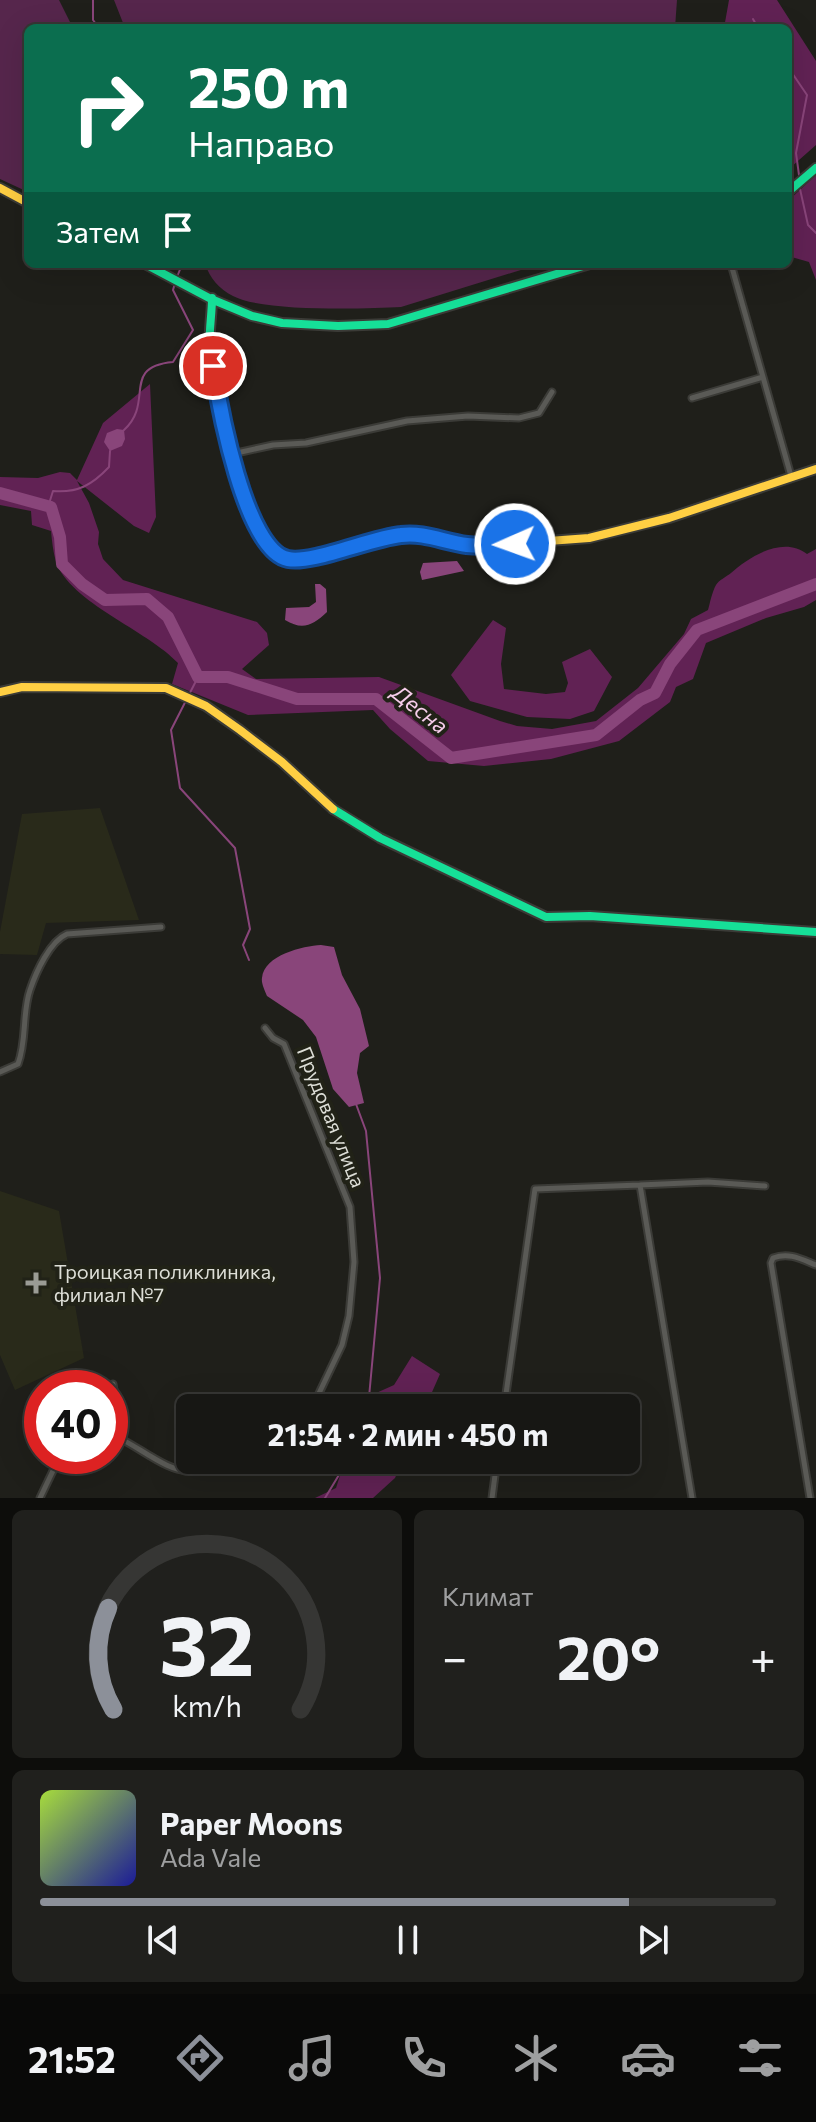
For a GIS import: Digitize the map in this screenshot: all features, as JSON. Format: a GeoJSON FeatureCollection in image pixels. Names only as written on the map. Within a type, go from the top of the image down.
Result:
{"type":"FeatureCollection","features":[{"type":"Feature","properties":{"kind":"street"},"geometry":{"type":"LineString","coordinates":[[792,189],[816,168]]}},
{"type":"Feature","properties":{"kind":"street"},"geometry":{"type":"LineString","coordinates":[[0,188],[24,201]]}},
{"type":"Feature","properties":{"kind":"street"},"geometry":{"type":"LineString","coordinates":[[153,268],[253,317],[360,327],[388,324],[577,268]]}},
{"type":"Feature","properties":{"kind":"street"},"geometry":{"type":"LineString","coordinates":[[732,268],[791,476]]}},
{"type":"Feature","properties":{"kind":"street"},"geometry":{"type":"LineString","coordinates":[[212,298],[210,349],[232,454],[256,530],[275,553],[288,559],[305,559],[384,537],[411,534],[466,545],[489,546],[618,533],[816,469]]}},
{"type":"Feature","properties":{"kind":"street"},"geometry":{"type":"LineString","coordinates":[[692,398],[763,377]]}},
{"type":"Feature","properties":{"kind":"street"},"geometry":{"type":"LineString","coordinates":[[232,454],[273,445],[306,443],[407,421],[468,416],[519,418],[539,413],[552,392]]}},
{"type":"Feature","properties":{"kind":"street"},"geometry":{"type":"LineString","coordinates":[[0,692],[22,687],[166,688],[206,706],[282,762],[345,818],[380,838],[546,917],[590,916],[816,932]]}},
{"type":"Feature","properties":{"kind":"street"},"geometry":{"type":"LineString","coordinates":[[0,1072],[18,1064],[30,989],[48,950],[60,937],[161,927]]}},
{"type":"Feature","properties":{"kind":"street","name":"Прудовая улица"},"geometry":{"type":"LineString","coordinates":[[265,1028],[273,1038],[284,1044],[350,1207],[354,1262],[349,1316],[342,1345],[318,1394]]}},
{"type":"Feature","properties":{"kind":"street"},"geometry":{"type":"LineString","coordinates":[[506,1394],[535,1189],[708,1182],[765,1186]]}},
{"type":"Feature","properties":{"kind":"street"},"geometry":{"type":"LineString","coordinates":[[640,1185],[692,1498]]}},
{"type":"Feature","properties":{"kind":"street"},"geometry":{"type":"LineString","coordinates":[[810,1498],[771,1263],[773,1258],[793,1255],[816,1265]]}},
{"type":"Feature","properties":{"kind":"street"},"geometry":{"type":"LineString","coordinates":[[128,1441],[169,1468],[176,1469]]}},
{"type":"Feature","properties":{"kind":"street"},"geometry":{"type":"LineString","coordinates":[[40,1498],[51,1474]]}},
{"type":"Feature","properties":{"kind":"street"},"geometry":{"type":"LineString","coordinates":[[492,1498],[495,1474]]}},
{"type":"Feature","properties":{"kind":"shaded area"},"geometry":{"type":"Polygon","coordinates":[[[0,0],[59,0],[71,24],[24,24],[24,190],[0,179],[0,0]]]}},
{"type":"Feature","properties":{"kind":"shaded area"},"geometry":{"type":"Polygon","coordinates":[[[114,0],[677,0],[675,24],[123,24],[114,0]]]}},
{"type":"Feature","properties":{"kind":"shaded area"},"geometry":{"type":"Polygon","coordinates":[[[729,0],[777,0],[816,61],[816,145],[792,166],[792,24],[725,24],[729,0]]]}},
{"type":"Feature","properties":{"kind":"shaded area"},"geometry":{"type":"Polygon","coordinates":[[[816,175],[816,280],[809,262],[792,257],[792,197],[816,175]]]}},
{"type":"Feature","properties":{"kind":"shaded area"},"geometry":{"type":"Polygon","coordinates":[[[207,268],[527,268],[401,307],[339,309],[247,301],[233,296],[212,278],[207,268]]]}},
{"type":"Feature","properties":{"kind":"shaded area"},"geometry":{"type":"Polygon","coordinates":[[[150,384],[156,517],[149,533],[134,526],[77,481],[99,532],[98,544],[103,559],[123,580],[257,622],[267,633],[269,645],[242,669],[256,679],[379,677],[500,721],[552,729],[596,721],[638,688],[684,634],[691,619],[708,610],[717,583],[767,550],[788,547],[807,554],[816,549],[816,600],[706,643],[693,679],[676,687],[670,702],[619,741],[551,759],[484,766],[428,761],[373,710],[248,715],[172,684],[178,663],[93,603],[64,577],[56,562],[51,531],[32,525],[31,511],[0,505],[0,477],[38,478],[60,472],[70,473],[77,480],[103,423],[150,384]]]}},
{"type":"Feature","properties":{"kind":"shaded area"},"geometry":{"type":"Polygon","coordinates":[[[124,430],[125,439],[122,446],[110,451],[104,442],[107,433],[124,430]]]}},
{"type":"Feature","properties":{"kind":"shaded area"},"geometry":{"type":"Polygon","coordinates":[[[457,561],[464,571],[422,580],[420,572],[423,563],[457,561]]]}},
{"type":"Feature","properties":{"kind":"shaded area"},"geometry":{"type":"Polygon","coordinates":[[[315,584],[326,589],[327,612],[303,626],[285,620],[286,608],[309,607],[316,602],[315,584]]]}},
{"type":"Feature","properties":{"kind":"shaded area"},"geometry":{"type":"Polygon","coordinates":[[[493,620],[506,628],[501,664],[504,689],[546,694],[565,692],[568,683],[562,662],[590,649],[612,677],[594,711],[570,719],[527,717],[470,701],[451,675],[493,620]]]}},
{"type":"Feature","properties":{"kind":"shaded area"},"geometry":{"type":"Polygon","coordinates":[[[100,808],[139,920],[46,923],[37,955],[0,954],[0,932],[22,814],[100,808]]]}},
{"type":"Feature","properties":{"kind":"shaded area"},"geometry":{"type":"Polygon","coordinates":[[[304,947],[334,947],[342,975],[360,1009],[369,1046],[360,1053],[357,1073],[364,1103],[349,1107],[333,1089],[316,1037],[303,1020],[267,996],[262,982],[264,970],[277,958],[304,947]]]}},
{"type":"Feature","properties":{"kind":"shaded area","name":"Троицкая поликлиника, филиал №7"},"geometry":{"type":"Polygon","coordinates":[[[0,1191],[59,1211],[84,1358],[58,1370],[24,1370],[24,1386],[15,1390],[0,1355],[0,1191]]]}},
{"type":"Feature","properties":{"kind":"shaded area"},"geometry":{"type":"Polygon","coordinates":[[[412,1356],[440,1374],[431,1394],[374,1394],[394,1385],[412,1356]]]}},
{"type":"Feature","properties":{"kind":"shaded area"},"geometry":{"type":"Polygon","coordinates":[[[340,1474],[397,1474],[373,1498],[315,1498],[336,1488],[340,1474]]]}},
{"type":"Feature","properties":{"kind":"waterway"},"geometry":{"type":"LineString","coordinates":[[93,0],[93,20],[96,24]]}},
{"type":"Feature","properties":{"kind":"waterway"},"geometry":{"type":"LineString","coordinates":[[753,19],[756,24]]}},
{"type":"Feature","properties":{"kind":"waterway"},"geometry":{"type":"LineString","coordinates":[[792,73],[807,95],[796,153],[799,175]]}},
{"type":"Feature","properties":{"kind":"waterway"},"geometry":{"type":"LineString","coordinates":[[800,189],[808,225],[816,233]]}},
{"type":"Feature","properties":{"kind":"waterway"},"geometry":{"type":"LineString","coordinates":[[177,277],[181,268]]}},
{"type":"Feature","properties":{"kind":"waterway"},"geometry":{"type":"LineString","coordinates":[[124,430],[137,408],[142,378],[157,365],[173,362],[193,330],[173,290],[175,283]]}},
{"type":"Feature","properties":{"kind":"waterway"},"geometry":{"type":"LineString","coordinates":[[48,507],[53,491],[77,489],[103,473],[109,467],[110,451]]}},
{"type":"Feature","properties":{"kind":"waterway","name":"Десна"},"geometry":{"type":"LineString","coordinates":[[0,493],[51,507],[60,537],[62,564],[82,584],[105,600],[147,599],[168,617],[198,677],[228,677],[297,699],[376,699],[451,758],[596,735],[640,700],[655,693],[670,664],[697,630],[816,584]]}},
{"type":"Feature","properties":{"kind":"waterway"},"geometry":{"type":"LineString","coordinates":[[198,677],[171,730],[180,788],[235,848],[250,929],[243,945],[249,960]]}},
{"type":"Feature","properties":{"kind":"waterway"},"geometry":{"type":"LineString","coordinates":[[356,1104],[366,1131],[380,1278],[369,1394]]}},
{"type":"Feature","properties":{"kind":"waterway"},"geometry":{"type":"LineString","coordinates":[[325,1498],[340,1474]]}},
{"type":"Feature","properties":{"kind":"traffic: fast"},"geometry":{"type":"LineString","coordinates":[[792,189],[816,168]]}},
{"type":"Feature","properties":{"kind":"traffic: fast"},"geometry":{"type":"LineString","coordinates":[[153,268],[211,299],[252,316],[282,323],[338,326],[388,324],[577,268]]}},
{"type":"Feature","properties":{"kind":"traffic: fast"},"geometry":{"type":"LineString","coordinates":[[212,298],[210,354],[225,433],[244,498],[256,526],[270,546],[285,557],[297,559],[388,537]]}},
{"type":"Feature","properties":{"kind":"traffic: fast"},"geometry":{"type":"LineString","coordinates":[[333,809],[380,838],[546,917],[590,916],[816,932]]}},
{"type":"Feature","properties":{"kind":"traffic: slow"},"geometry":{"type":"LineString","coordinates":[[0,188],[24,201]]}},
{"type":"Feature","properties":{"kind":"traffic: slow"},"geometry":{"type":"LineString","coordinates":[[388,537],[417,536],[480,546],[589,538],[669,518],[816,469]]}},
{"type":"Feature","properties":{"kind":"traffic: slow"},"geometry":{"type":"LineString","coordinates":[[0,692],[22,687],[166,688],[206,706],[240,730],[282,762],[333,809]]}},
{"type":"Feature","properties":{"kind":"place","name":"Троицкая поликлиника, филиал №7"},"geometry":{"type":"Point","coordinates":[36,1283]}},
{"type":"Feature","properties":{"kind":"route"},"geometry":{"type":"LineString","coordinates":[[213,366],[224,423],[245,498],[256,530],[275,553],[288,559],[305,559],[384,537],[411,534],[466,545],[515,544]]}}]}
